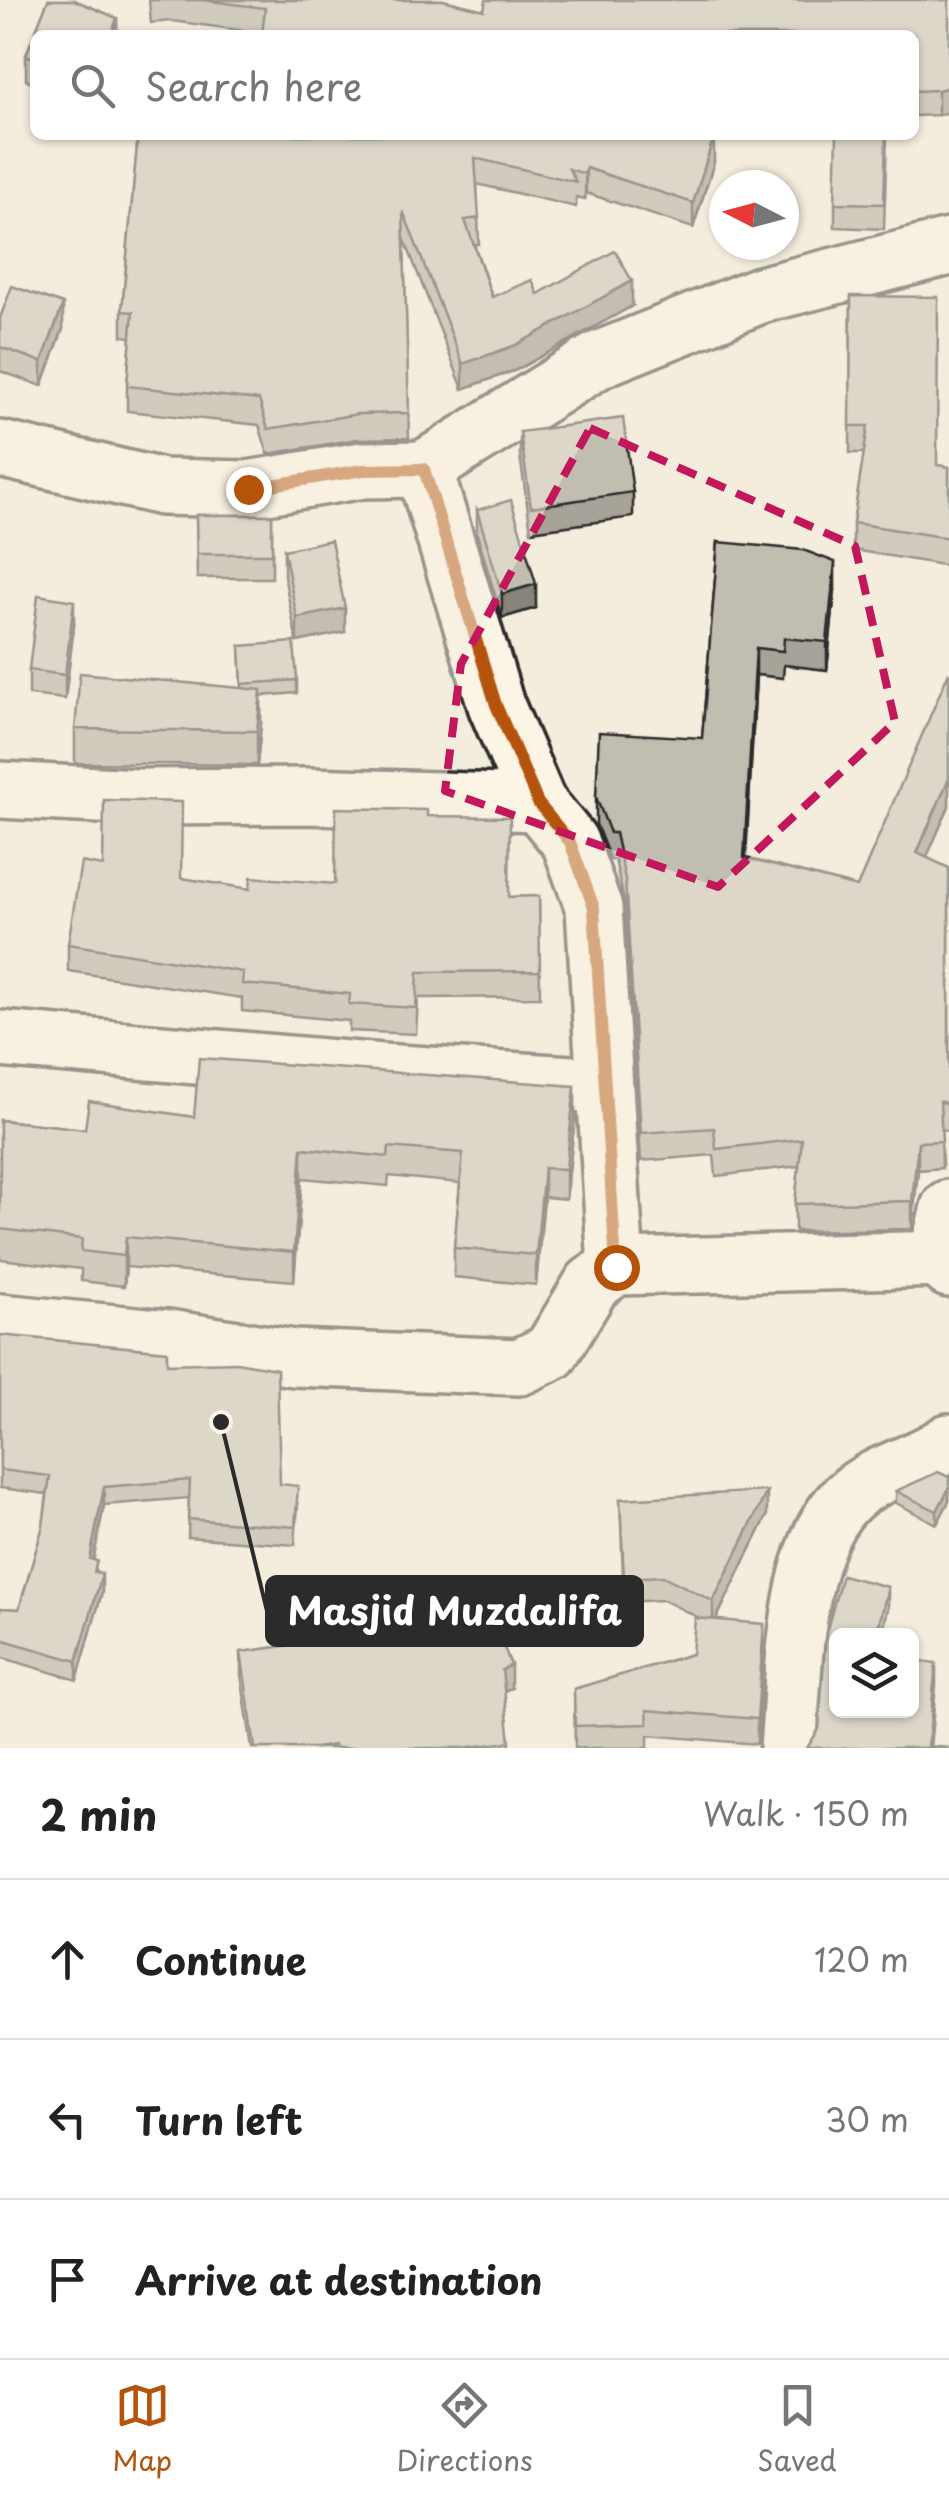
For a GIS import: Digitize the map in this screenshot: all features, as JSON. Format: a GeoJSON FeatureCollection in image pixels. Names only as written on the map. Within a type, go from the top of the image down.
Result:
{"type":"FeatureCollection","features":[{"type":"Feature","properties":{"kind":"street"},"geometry":{"type":"LineString","coordinates":[[0,449],[162,486],[248,489],[363,470],[424,469],[598,360],[760,295],[949,247]]}},
{"type":"Feature","properties":{"kind":"street"},"geometry":{"type":"LineString","coordinates":[[424,469],[496,705],[538,803],[570,842],[594,908],[616,1267]]}},
{"type":"Feature","properties":{"kind":"street"},"geometry":{"type":"LineString","coordinates":[[0,790],[138,797],[308,796],[538,803]]}},
{"type":"Feature","properties":{"kind":"street"},"geometry":{"type":"LineString","coordinates":[[0,1039],[382,1072],[604,1086]]}},
{"type":"Feature","properties":{"kind":"street"},"geometry":{"type":"LineString","coordinates":[[0,1322],[168,1338],[294,1358],[519,1367],[551,1352],[592,1284],[616,1267],[756,1267],[946,1248]]}},
{"type":"Feature","properties":{"kind":"street"},"geometry":{"type":"LineString","coordinates":[[788,1748],[800,1616],[812,1561],[834,1514],[872,1479],[949,1442]]}},
{"type":"Feature","properties":{"kind":"highlighted area"},"geometry":{"type":"Polygon","coordinates":[[[590,428],[855,546],[895,722],[718,887],[445,791],[461,664],[590,428]]]}},
{"type":"Feature","properties":{"kind":"building"},"geometry":{"type":"Polygon","coordinates":[[[48,0],[74,0],[117,18],[113,30],[36,30],[48,0]]]}},
{"type":"Feature","properties":{"kind":"building"},"geometry":{"type":"Polygon","coordinates":[[[202,0],[443,0],[484,10],[486,0],[949,0],[949,87],[919,91],[919,30],[263,30],[265,8],[202,0]]]}},
{"type":"Feature","properties":{"kind":"building"},"geometry":{"type":"Polygon","coordinates":[[[138,140],[713,140],[693,203],[586,168],[585,174],[569,169],[576,182],[475,158],[479,218],[465,220],[492,297],[532,280],[538,294],[615,251],[632,281],[516,345],[463,364],[403,211],[409,413],[358,414],[268,429],[259,400],[127,386],[133,312],[122,311],[138,140]]]}},
{"type":"Feature","properties":{"kind":"building"},"geometry":{"type":"Polygon","coordinates":[[[837,140],[886,140],[884,204],[835,203],[837,140]]]}},
{"type":"Feature","properties":{"kind":"building"},"geometry":{"type":"Polygon","coordinates":[[[12,286],[63,304],[42,362],[0,347],[0,318],[12,286]]]}},
{"type":"Feature","properties":{"kind":"building"},"geometry":{"type":"Polygon","coordinates":[[[851,296],[938,297],[937,465],[949,467],[949,538],[853,523],[868,426],[850,426],[851,296]]]}},
{"type":"Feature","properties":{"kind":"building"},"geometry":{"type":"Polygon","coordinates":[[[623,418],[633,492],[531,507],[520,432],[623,418]]]}},
{"type":"Feature","properties":{"kind":"building"},"geometry":{"type":"Polygon","coordinates":[[[511,500],[536,584],[502,594],[477,510],[511,500]]]}},
{"type":"Feature","properties":{"kind":"building"},"geometry":{"type":"Polygon","coordinates":[[[196,515],[272,515],[272,554],[197,554],[196,515]]]}},
{"type":"Feature","properties":{"kind":"building"},"geometry":{"type":"Polygon","coordinates":[[[331,540],[345,608],[297,618],[284,550],[331,540]]]}},
{"type":"Feature","properties":{"kind":"building"},"geometry":{"type":"Polygon","coordinates":[[[718,542],[803,550],[835,562],[827,642],[784,638],[783,651],[756,648],[744,858],[857,887],[949,672],[949,778],[917,853],[949,868],[949,1105],[940,1101],[942,1141],[918,1142],[912,1201],[795,1204],[802,1139],[716,1149],[714,1128],[641,1133],[625,879],[615,833],[610,833],[596,797],[599,732],[702,738],[718,542]]]}},
{"type":"Feature","properties":{"kind":"building"},"geometry":{"type":"Polygon","coordinates":[[[38,595],[74,601],[65,675],[29,670],[38,595]]]}},
{"type":"Feature","properties":{"kind":"building"},"geometry":{"type":"Polygon","coordinates":[[[294,642],[297,680],[242,684],[240,646],[294,642]]]}},
{"type":"Feature","properties":{"kind":"building"},"geometry":{"type":"Polygon","coordinates":[[[80,673],[261,690],[257,731],[75,729],[80,673]]]}},
{"type":"Feature","properties":{"kind":"building"},"geometry":{"type":"Polygon","coordinates":[[[104,800],[182,802],[181,878],[250,889],[251,877],[335,884],[336,808],[427,810],[427,816],[510,817],[509,897],[539,896],[540,971],[418,972],[416,1008],[349,1004],[350,994],[242,984],[243,972],[68,944],[81,862],[103,866],[104,800]]]}},
{"type":"Feature","properties":{"kind":"building"},"geometry":{"type":"Polygon","coordinates":[[[199,1058],[575,1086],[566,1169],[544,1168],[536,1255],[454,1248],[463,1153],[389,1147],[388,1157],[302,1148],[294,1252],[126,1237],[124,1256],[81,1251],[82,1239],[0,1229],[0,1120],[85,1129],[89,1101],[194,1117],[199,1058]]]}},
{"type":"Feature","properties":{"kind":"building"},"geometry":{"type":"Polygon","coordinates":[[[0,1335],[167,1351],[167,1364],[236,1362],[277,1369],[280,1484],[298,1486],[295,1527],[188,1519],[190,1480],[104,1487],[90,1559],[97,1561],[94,1572],[102,1574],[77,1661],[0,1639],[0,1608],[19,1609],[43,1526],[50,1476],[0,1470],[0,1335]]]}},
{"type":"Feature","properties":{"kind":"building"},"geometry":{"type":"Polygon","coordinates":[[[938,1472],[949,1477],[949,1488],[937,1511],[896,1491],[938,1472]]]}},
{"type":"Feature","properties":{"kind":"building"},"geometry":{"type":"Polygon","coordinates":[[[767,1491],[713,1601],[663,1576],[624,1578],[620,1499],[767,1491]]]}},
{"type":"Feature","properties":{"kind":"building"},"geometry":{"type":"Polygon","coordinates":[[[842,1575],[888,1587],[878,1628],[829,1628],[829,1718],[919,1718],[919,1661],[936,1663],[928,1746],[949,1748],[807,1748],[819,1729],[826,1633],[842,1575]]]}},
{"type":"Feature","properties":{"kind":"building"},"geometry":{"type":"Polygon","coordinates":[[[483,1596],[511,1665],[502,1670],[510,1742],[462,1748],[255,1748],[241,1652],[329,1640],[328,1633],[368,1625],[371,1640],[483,1596]]]}},
{"type":"Feature","properties":{"kind":"building"},"geometry":{"type":"Polygon","coordinates":[[[695,1618],[764,1624],[757,1719],[647,1710],[648,1724],[575,1726],[574,1689],[692,1654],[695,1618]]]}},
{"type":"Feature","properties":{"kind":"place","name":"Masjid Muzdalifa"},"geometry":{"type":"Point","coordinates":[221,1422]}},
{"type":"Feature","properties":{"kind":"route"},"geometry":{"type":"LineString","coordinates":[[248,489],[323,480],[363,470],[424,469],[496,705],[538,803],[570,842],[594,908],[616,1267]]}}]}
